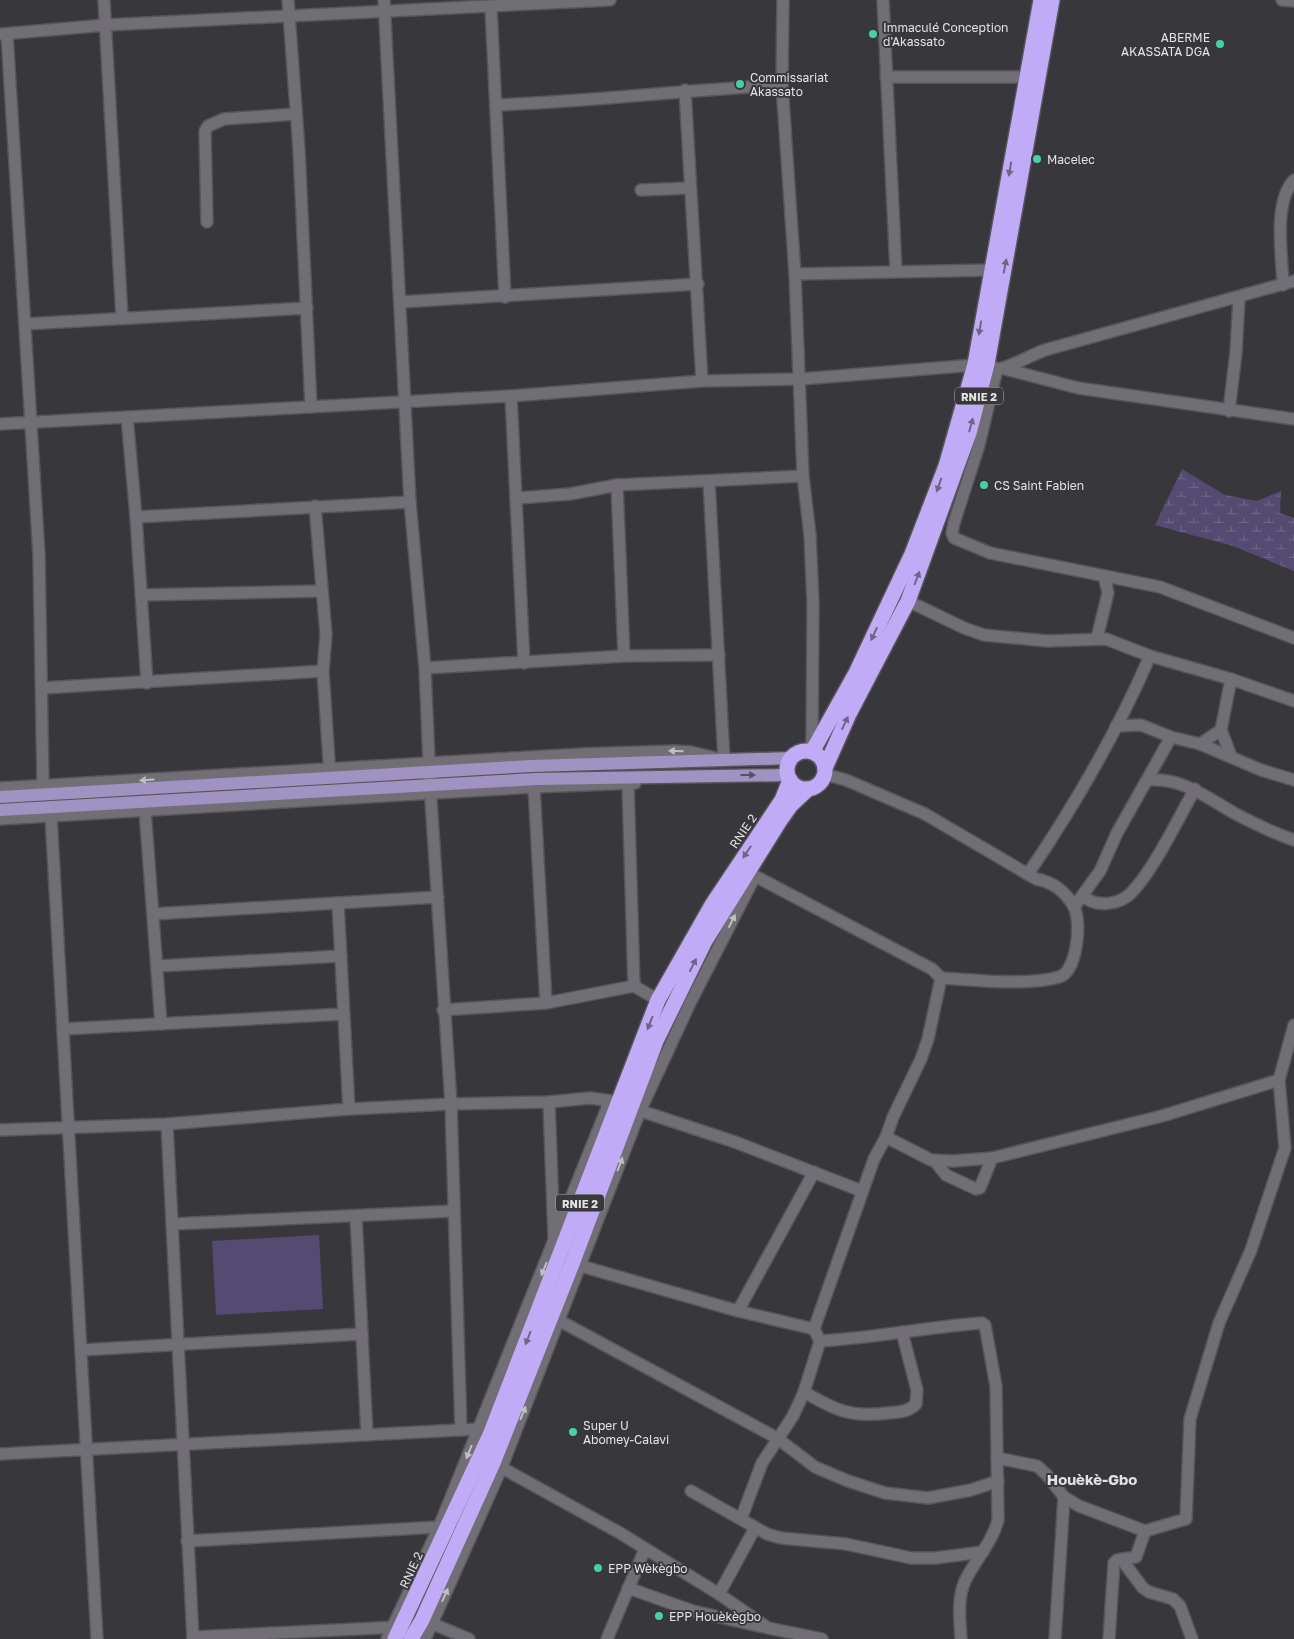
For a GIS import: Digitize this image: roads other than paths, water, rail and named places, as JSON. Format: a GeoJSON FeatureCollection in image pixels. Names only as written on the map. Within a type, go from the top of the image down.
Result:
{"type":"FeatureCollection","features":[{"type":"Feature","properties":{"kind":"highway","name":"RNIE 2"},"geometry":{"type":"LineString","coordinates":[[812,752],[856,672],[912,554],[946,466],[991,366],[992,270],[1041,0]]}},
{"type":"Feature","properties":{"kind":"highway","name":"RNIE 2"},"geometry":{"type":"LineString","coordinates":[[396,1631],[626,1106],[674,1002],[706,941],[752,871],[791,805],[808,789],[816,786],[849,714],[908,601],[954,476],[991,366],[1052,0]]}},
{"type":"Feature","properties":{"kind":"highway"},"geometry":{"type":"LineString","coordinates":[[791,758],[800,752],[812,752],[818,756],[824,771]]}},
{"type":"Feature","properties":{"kind":"highway","name":"RNIE 2"},"geometry":{"type":"LineString","coordinates":[[411,1639],[427,1622],[497,1466],[576,1265],[658,1000],[712,905],[782,800],[789,778],[788,764],[791,758]]}},
{"type":"Feature","properties":{"kind":"highway"},"geometry":{"type":"LineString","coordinates":[[789,778],[798,787],[808,789]]}},
{"type":"Feature","properties":{"kind":"main road"},"geometry":{"type":"LineString","coordinates":[[0,810],[430,779],[628,762],[791,758]]}},
{"type":"Feature","properties":{"kind":"main road"},"geometry":{"type":"LineString","coordinates":[[0,797],[330,773],[430,779],[724,775],[789,778]]}},
{"type":"Feature","properties":{"kind":"street"},"geometry":{"type":"LineString","coordinates":[[104,0],[122,318]]}},
{"type":"Feature","properties":{"kind":"street"},"geometry":{"type":"LineString","coordinates":[[288,0],[307,308],[311,407]]}},
{"type":"Feature","properties":{"kind":"street"},"geometry":{"type":"LineString","coordinates":[[384,0],[410,502],[425,668],[443,1010],[451,1104],[461,1430]]}},
{"type":"Feature","properties":{"kind":"street"},"geometry":{"type":"LineString","coordinates":[[44,785],[39,555],[25,324],[4,34],[106,25],[491,8],[610,0]]}},
{"type":"Feature","properties":{"kind":"street"},"geometry":{"type":"LineString","coordinates":[[783,0],[782,85],[801,379],[803,476],[810,535],[813,603],[812,752]]}},
{"type":"Feature","properties":{"kind":"street"},"geometry":{"type":"LineString","coordinates":[[883,0],[896,271]]}},
{"type":"Feature","properties":{"kind":"street"},"geometry":{"type":"LineString","coordinates":[[1282,0],[1294,1]]}},
{"type":"Feature","properties":{"kind":"street"},"geometry":{"type":"LineString","coordinates":[[491,8],[505,297]]}},
{"type":"Feature","properties":{"kind":"street"},"geometry":{"type":"LineString","coordinates":[[886,77],[1026,77]]}},
{"type":"Feature","properties":{"kind":"street"},"geometry":{"type":"LineString","coordinates":[[497,105],[556,103],[685,90],[782,85]]}},
{"type":"Feature","properties":{"kind":"street"},"geometry":{"type":"LineString","coordinates":[[685,90],[690,188],[698,284],[702,381]]}},
{"type":"Feature","properties":{"kind":"street"},"geometry":{"type":"LineString","coordinates":[[207,222],[206,131],[208,126],[224,119],[296,114]]}},
{"type":"Feature","properties":{"kind":"street"},"geometry":{"type":"LineString","coordinates":[[0,424],[511,396],[702,381],[801,379],[991,366],[1169,314],[1239,298],[1289,283],[1280,213],[1289,186],[1294,180]]}},
{"type":"Feature","properties":{"kind":"street"},"geometry":{"type":"LineString","coordinates":[[641,190],[690,188]]}},
{"type":"Feature","properties":{"kind":"street"},"geometry":{"type":"LineString","coordinates":[[795,274],[992,270]]}},
{"type":"Feature","properties":{"kind":"street"},"geometry":{"type":"LineString","coordinates":[[400,302],[698,284]]}},
{"type":"Feature","properties":{"kind":"street"},"geometry":{"type":"LineString","coordinates":[[1229,410],[1236,352],[1239,298]]}},
{"type":"Feature","properties":{"kind":"street"},"geometry":{"type":"LineString","coordinates":[[25,324],[307,308]]}},
{"type":"Feature","properties":{"kind":"street"},"geometry":{"type":"LineString","coordinates":[[991,366],[1078,388],[1294,419]]}},
{"type":"Feature","properties":{"kind":"street"},"geometry":{"type":"LineString","coordinates":[[991,366],[979,444],[954,523],[952,533],[954,538],[990,553],[1168,590],[1294,638]]}},
{"type":"Feature","properties":{"kind":"street"},"geometry":{"type":"LineString","coordinates":[[511,396],[518,498],[524,663]]}},
{"type":"Feature","properties":{"kind":"street"},"geometry":{"type":"LineString","coordinates":[[127,417],[147,683]]}},
{"type":"Feature","properties":{"kind":"street"},"geometry":{"type":"LineString","coordinates":[[518,498],[570,494],[617,485],[803,476]]}},
{"type":"Feature","properties":{"kind":"street"},"geometry":{"type":"LineString","coordinates":[[709,481],[724,760]]}},
{"type":"Feature","properties":{"kind":"street"},"geometry":{"type":"LineString","coordinates":[[617,485],[624,656]]}},
{"type":"Feature","properties":{"kind":"street"},"geometry":{"type":"LineString","coordinates":[[136,517],[410,502]]}},
{"type":"Feature","properties":{"kind":"street"},"geometry":{"type":"LineString","coordinates":[[0,788],[330,773],[323,671],[326,634],[315,506]]}},
{"type":"Feature","properties":{"kind":"street"},"geometry":{"type":"LineString","coordinates":[[1097,638],[1108,593],[1104,576]]}},
{"type":"Feature","properties":{"kind":"street"},"geometry":{"type":"LineString","coordinates":[[141,595],[322,591]]}},
{"type":"Feature","properties":{"kind":"street"},"geometry":{"type":"LineString","coordinates":[[908,601],[984,636],[1048,641],[1106,639],[1150,656],[1231,679],[1294,701]]}},
{"type":"Feature","properties":{"kind":"street"},"geometry":{"type":"LineString","coordinates":[[425,668],[624,656],[719,655]]}},
{"type":"Feature","properties":{"kind":"street"},"geometry":{"type":"LineString","coordinates":[[1028,874],[1067,816],[1131,700],[1150,656]]}},
{"type":"Feature","properties":{"kind":"street"},"geometry":{"type":"LineString","coordinates":[[42,688],[323,671]]}},
{"type":"Feature","properties":{"kind":"street"},"geometry":{"type":"LineString","coordinates":[[1231,679],[1221,730],[1231,756]]}},
{"type":"Feature","properties":{"kind":"street"},"geometry":{"type":"LineString","coordinates":[[1131,700],[1137,724]]}},
{"type":"Feature","properties":{"kind":"street"},"geometry":{"type":"LineString","coordinates":[[1116,726],[1137,724],[1171,737],[1200,744],[1217,753],[1231,756],[1261,770],[1294,780]]}},
{"type":"Feature","properties":{"kind":"street"},"geometry":{"type":"LineString","coordinates":[[1200,744],[1221,730]]}},
{"type":"Feature","properties":{"kind":"street"},"geometry":{"type":"LineString","coordinates":[[1074,907],[1100,871],[1117,833],[1149,780],[1171,737]]}},
{"type":"Feature","properties":{"kind":"street"},"geometry":{"type":"LineString","coordinates":[[752,871],[932,969],[942,978],[1016,981],[1061,977],[1067,972],[1075,953],[1078,927],[1074,907],[1054,884],[1028,874],[925,814],[824,771]]}},
{"type":"Feature","properties":{"kind":"street"},"geometry":{"type":"LineString","coordinates":[[0,819],[146,810],[430,779],[534,787],[687,782],[724,775]]}},
{"type":"Feature","properties":{"kind":"street"},"geometry":{"type":"LineString","coordinates":[[1149,780],[1176,782],[1195,789],[1235,814],[1294,840]]}},
{"type":"Feature","properties":{"kind":"street"},"geometry":{"type":"LineString","coordinates":[[628,784],[634,986]]}},
{"type":"Feature","properties":{"kind":"street"},"geometry":{"type":"LineString","coordinates":[[534,787],[546,1003]]}},
{"type":"Feature","properties":{"kind":"street"},"geometry":{"type":"LineString","coordinates":[[1083,896],[1091,903],[1102,904],[1122,899],[1132,892],[1148,869],[1195,789]]}},
{"type":"Feature","properties":{"kind":"street"},"geometry":{"type":"LineString","coordinates":[[146,810],[161,1024]]}},
{"type":"Feature","properties":{"kind":"street"},"geometry":{"type":"LineString","coordinates":[[51,816],[97,1639]]}},
{"type":"Feature","properties":{"kind":"street"},"geometry":{"type":"LineString","coordinates":[[153,914],[438,897]]}},
{"type":"Feature","properties":{"kind":"street"},"geometry":{"type":"LineString","coordinates":[[338,904],[349,1109]]}},
{"type":"Feature","properties":{"kind":"street"},"geometry":{"type":"LineString","coordinates":[[157,966],[341,956]]}},
{"type":"Feature","properties":{"kind":"street"},"geometry":{"type":"LineString","coordinates":[[740,1519],[762,1463],[793,1416],[804,1392],[820,1340],[814,1329],[874,1159],[886,1137],[928,1039],[942,978]]}},
{"type":"Feature","properties":{"kind":"street"},"geometry":{"type":"LineString","coordinates":[[443,1010],[546,1003],[634,986],[658,1000]]}},
{"type":"Feature","properties":{"kind":"street"},"geometry":{"type":"LineString","coordinates":[[63,1029],[344,1014]]}},
{"type":"Feature","properties":{"kind":"street"},"geometry":{"type":"LineString","coordinates":[[1108,1639],[1114,1563],[1136,1557],[1146,1531],[1159,1525],[1186,1519],[1188,1514],[1190,1420],[1219,1323],[1251,1250],[1286,1148],[1279,1080],[1294,1025]]}},
{"type":"Feature","properties":{"kind":"street"},"geometry":{"type":"LineString","coordinates":[[886,1137],[934,1160],[953,1161],[992,1158],[1162,1116],[1279,1080]]}},
{"type":"Feature","properties":{"kind":"street"},"geometry":{"type":"LineString","coordinates":[[0,1130],[167,1124],[349,1109],[549,1102],[590,1098],[626,1106],[814,1172],[862,1192]]}},
{"type":"Feature","properties":{"kind":"street"},"geometry":{"type":"LineString","coordinates":[[549,1102],[554,1243]]}},
{"type":"Feature","properties":{"kind":"street"},"geometry":{"type":"LineString","coordinates":[[387,1639],[396,1631],[439,1526],[484,1432],[554,1243],[609,1103],[626,1106]]}},
{"type":"Feature","properties":{"kind":"street"},"geometry":{"type":"LineString","coordinates":[[167,1124],[193,1638],[396,1631]]}},
{"type":"Feature","properties":{"kind":"street"},"geometry":{"type":"LineString","coordinates":[[934,1160],[946,1175],[976,1189],[980,1188],[992,1158]]}},
{"type":"Feature","properties":{"kind":"street"},"geometry":{"type":"LineString","coordinates":[[738,1311],[814,1172]]}},
{"type":"Feature","properties":{"kind":"street"},"geometry":{"type":"LineString","coordinates":[[172,1224],[454,1211]]}},
{"type":"Feature","properties":{"kind":"street"},"geometry":{"type":"LineString","coordinates":[[356,1216],[367,1435]]}},
{"type":"Feature","properties":{"kind":"street"},"geometry":{"type":"LineString","coordinates":[[771,1632],[719,1594],[645,1548],[574,1506],[497,1466],[560,1321],[576,1265],[738,1311],[814,1329]]}},
{"type":"Feature","properties":{"kind":"street"},"geometry":{"type":"LineString","coordinates":[[560,1321],[777,1438],[815,1467],[848,1482],[885,1492],[928,1498],[971,1490],[998,1482]]}},
{"type":"Feature","properties":{"kind":"street"},"geometry":{"type":"LineString","coordinates":[[820,1340],[855,1339],[961,1324],[982,1323],[985,1325],[996,1386],[998,1520],[994,1536],[965,1582],[961,1594],[961,1639]]}},
{"type":"Feature","properties":{"kind":"street"},"geometry":{"type":"LineString","coordinates":[[804,1392],[834,1410],[854,1415],[909,1411],[916,1404],[917,1390],[902,1332]]}},
{"type":"Feature","properties":{"kind":"street"},"geometry":{"type":"LineString","coordinates":[[80,1350],[362,1334]]}},
{"type":"Feature","properties":{"kind":"street"},"geometry":{"type":"LineString","coordinates":[[0,1454],[461,1430],[484,1432]]}},
{"type":"Feature","properties":{"kind":"street"},"geometry":{"type":"LineString","coordinates":[[997,1458],[1037,1466],[1048,1475],[1064,1496],[1079,1506],[1146,1531]]}},
{"type":"Feature","properties":{"kind":"street"},"geometry":{"type":"LineString","coordinates":[[691,1492],[766,1534],[781,1538],[846,1544],[911,1558],[935,1558],[983,1552]]}},
{"type":"Feature","properties":{"kind":"street"},"geometry":{"type":"LineString","coordinates":[[1055,1639],[1064,1496]]}},
{"type":"Feature","properties":{"kind":"street"},"geometry":{"type":"LineString","coordinates":[[187,1541],[439,1526]]}},
{"type":"Feature","properties":{"kind":"street"},"geometry":{"type":"LineString","coordinates":[[719,1594],[755,1528]]}},
{"type":"Feature","properties":{"kind":"street"},"geometry":{"type":"LineString","coordinates":[[606,1639],[645,1548]]}},
{"type":"Feature","properties":{"kind":"street"},"geometry":{"type":"LineString","coordinates":[[1122,1560],[1143,1588],[1149,1592],[1172,1599],[1180,1606],[1192,1639]]}},
{"type":"Feature","properties":{"kind":"street"},"geometry":{"type":"LineString","coordinates":[[628,1588],[693,1611],[771,1632],[822,1639]]}},
{"type":"Feature","properties":{"kind":"street"},"geometry":{"type":"LineString","coordinates":[[425,1639],[427,1622],[469,1639]]}},
{"type":"Feature","properties":{"kind":"place","name":"Immaculé Conception d'Akassato"},"geometry":{"type":"Point","coordinates":[873,34]}},
{"type":"Feature","properties":{"kind":"place","name":"ABERME AKASSATA DGA"},"geometry":{"type":"Point","coordinates":[1220,44]}},
{"type":"Feature","properties":{"kind":"place","name":"Commissariat Akassato"},"geometry":{"type":"Point","coordinates":[740,84]}},
{"type":"Feature","properties":{"kind":"place","name":"Macelec"},"geometry":{"type":"Point","coordinates":[1037,159]}},
{"type":"Feature","properties":{"kind":"place","name":"CS Saint Fabien"},"geometry":{"type":"Point","coordinates":[984,485]}},
{"type":"Feature","properties":{"kind":"place","name":"Super U Abomey-Calavi"},"geometry":{"type":"Point","coordinates":[573,1432]}},
{"type":"Feature","properties":{"kind":"place","name":"EPP Wèkègbo"},"geometry":{"type":"Point","coordinates":[598,1568]}},
{"type":"Feature","properties":{"kind":"place","name":"EPP Houèkègbo"},"geometry":{"type":"Point","coordinates":[659,1616]}},
{"type":"Feature","properties":{"kind":"district","name":"Houèkè-Gbo"},"geometry":{"type":"Point","coordinates":[1092,1479]}}]}
